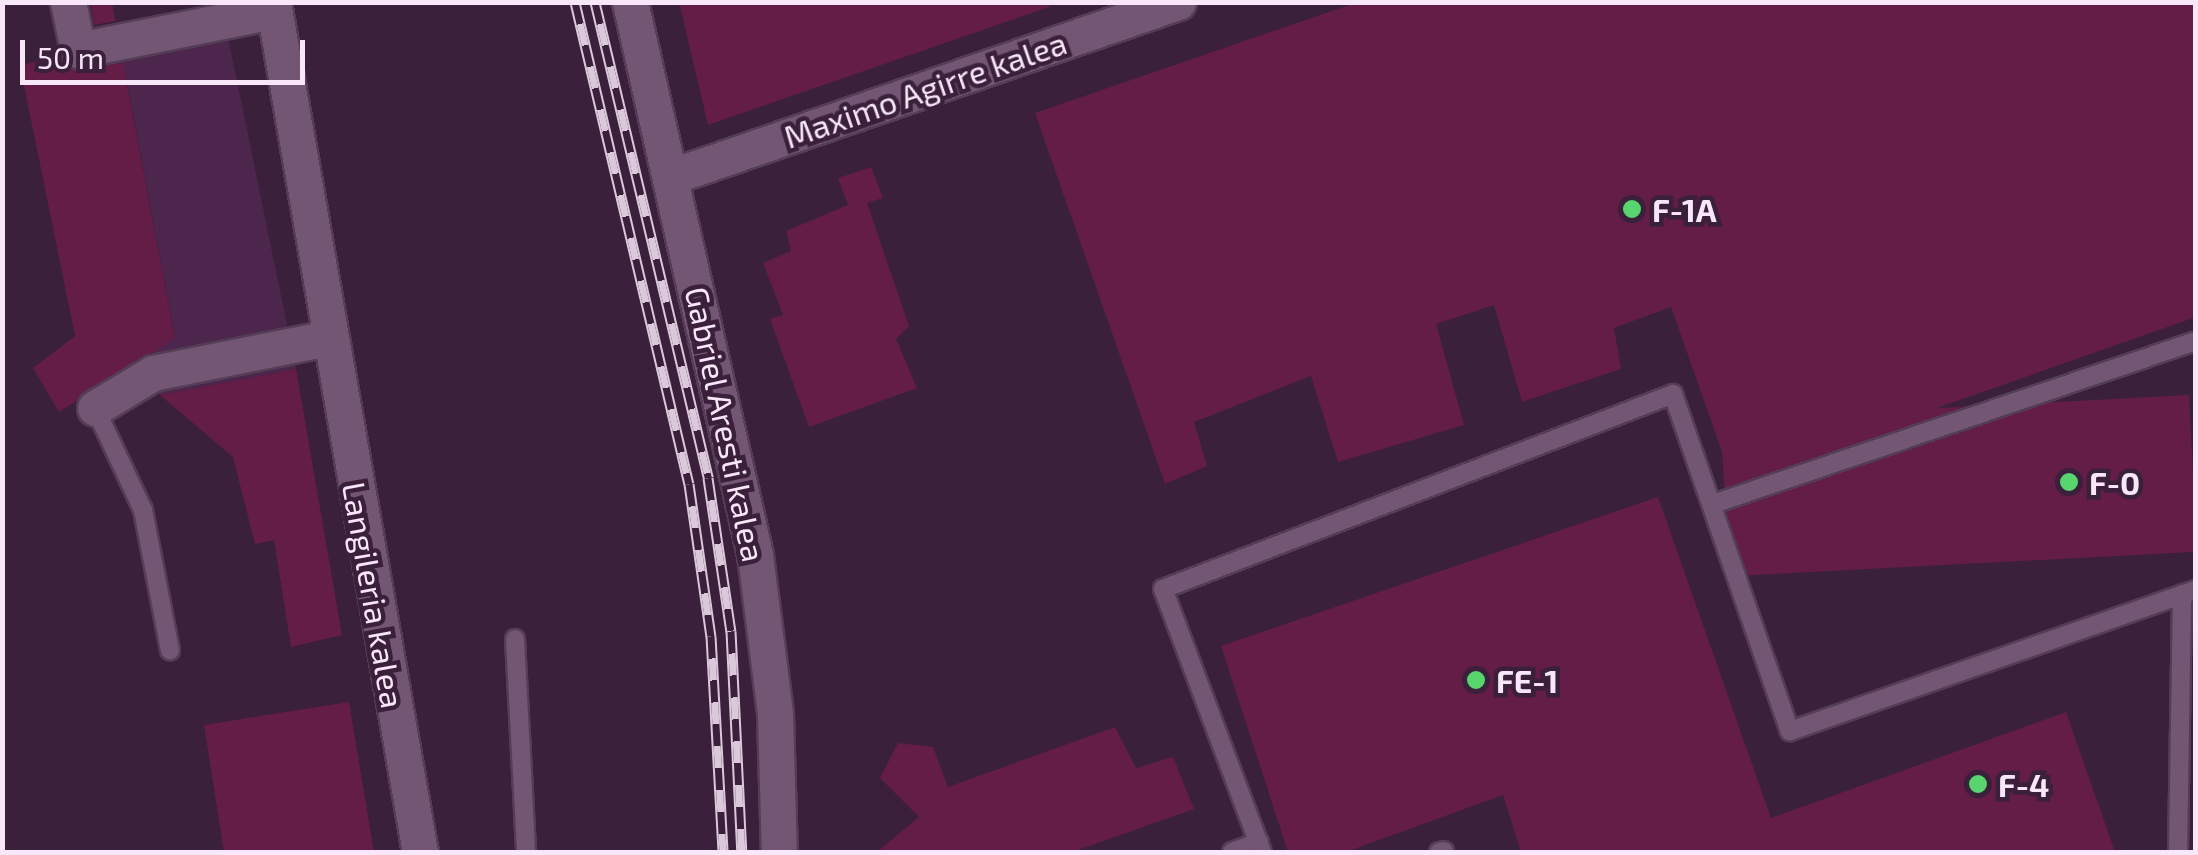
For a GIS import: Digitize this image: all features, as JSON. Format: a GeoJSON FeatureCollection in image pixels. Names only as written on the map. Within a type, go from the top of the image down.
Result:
{"type":"FeatureCollection","features":[{"type":"Feature","properties":{"kind":"street"},"geometry":{"type":"LineString","coordinates":[[68,2],[78,50],[273,7]]}},
{"type":"Feature","properties":{"kind":"street","name":"Gabriel Aresti kalea"},"geometry":{"type":"LineString","coordinates":[[630,2],[673,176],[756,555],[775,713],[778,852]]}},
{"type":"Feature","properties":{"kind":"street","name":"Maximo Agirre kalea"},"geometry":{"type":"LineString","coordinates":[[673,176],[1178,2]]}},
{"type":"Feature","properties":{"kind":"street","name":"Langileria kalea"},"geometry":{"type":"LineString","coordinates":[[273,7],[420,852]]}},
{"type":"Feature","properties":{"kind":"street"},"geometry":{"type":"LineString","coordinates":[[95,408],[153,373],[328,338]]}},
{"type":"Feature","properties":{"kind":"lane"},"geometry":{"type":"LineString","coordinates":[[1713,504],[2196,341]]}},
{"type":"Feature","properties":{"kind":"lane"},"geometry":{"type":"LineString","coordinates":[[1232,852],[1260,848],[1163,589],[1672,394],[1790,730],[2189,592],[2178,852]]}},
{"type":"Feature","properties":{"kind":"lane"},"geometry":{"type":"LineString","coordinates":[[95,408],[143,510],[170,650]]}},
{"type":"Feature","properties":{"kind":"lane"},"geometry":{"type":"LineString","coordinates":[[514,639],[526,852]]}},
{"type":"Feature","properties":{"kind":"shaded area"},"geometry":{"type":"Polygon","coordinates":[[[221,3],[296,369],[160,395],[152,352],[175,337],[126,76],[95,82],[82,29],[221,3]]]}},
{"type":"Feature","properties":{"kind":"building"},"geometry":{"type":"Polygon","coordinates":[[[90,2],[112,2],[115,21],[94,25],[90,2]]]}},
{"type":"Feature","properties":{"kind":"building"},"geometry":{"type":"Polygon","coordinates":[[[679,2],[1049,2],[1049,7],[708,125],[679,2]]]}},
{"type":"Feature","properties":{"kind":"building","name":"F-1A"},"geometry":{"type":"Polygon","coordinates":[[[1358,2],[2196,2],[2196,317],[1732,480],[1671,307],[1614,328],[1621,369],[1522,402],[1494,305],[1436,324],[1464,425],[1338,462],[1311,376],[1194,422],[1207,466],[1165,484],[1035,113],[1358,2]]]}},
{"type":"Feature","properties":{"kind":"building"},"geometry":{"type":"Polygon","coordinates":[[[58,55],[72,70],[123,63],[175,338],[59,412],[33,368],[75,336],[20,66],[58,55]]]}},
{"type":"Feature","properties":{"kind":"building"},"geometry":{"type":"Polygon","coordinates":[[[871,167],[883,198],[867,203],[909,326],[896,339],[917,388],[809,427],[770,319],[783,315],[763,263],[791,251],[786,231],[848,205],[838,178],[871,167]]]}},
{"type":"Feature","properties":{"kind":"building"},"geometry":{"type":"Polygon","coordinates":[[[296,369],[342,635],[291,647],[274,540],[255,544],[233,457],[160,395],[296,369]]]}},
{"type":"Feature","properties":{"kind":"building"},"geometry":{"type":"Polygon","coordinates":[[[2189,395],[2196,552],[1729,576],[1721,420],[2189,395]]]}},
{"type":"Feature","properties":{"kind":"building","name":"FE-1"},"geometry":{"type":"Polygon","coordinates":[[[1658,497],[1771,818],[2066,712],[2115,852],[1521,852],[1503,795],[1346,852],[1288,852],[1221,646],[1658,497]]]}},
{"type":"Feature","properties":{"kind":"building"},"geometry":{"type":"Polygon","coordinates":[[[349,702],[374,852],[224,852],[204,725],[349,702]]]}},
{"type":"Feature","properties":{"kind":"building"},"geometry":{"type":"Polygon","coordinates":[[[1115,727],[1136,768],[1173,757],[1194,809],[1072,852],[877,852],[919,817],[880,778],[898,743],[933,747],[948,787],[1115,727]]]}},
{"type":"Feature","properties":{"kind":"railway"},"geometry":{"type":"LineString","coordinates":[[575,2],[689,484],[711,636],[723,852]]}},
{"type":"Feature","properties":{"kind":"railway"},"geometry":{"type":"LineString","coordinates":[[595,2],[708,478],[731,631],[742,852]]}},
{"type":"Feature","properties":{"kind":"place","name":"F-1A"},"geometry":{"type":"Point","coordinates":[1632,209]}},
{"type":"Feature","properties":{"kind":"place","name":"F-0"},"geometry":{"type":"Point","coordinates":[2069,482]}},
{"type":"Feature","properties":{"kind":"place","name":"FE-1"},"geometry":{"type":"Point","coordinates":[1476,680]}},
{"type":"Feature","properties":{"kind":"place","name":"F-4"},"geometry":{"type":"Point","coordinates":[1978,784]}}]}
